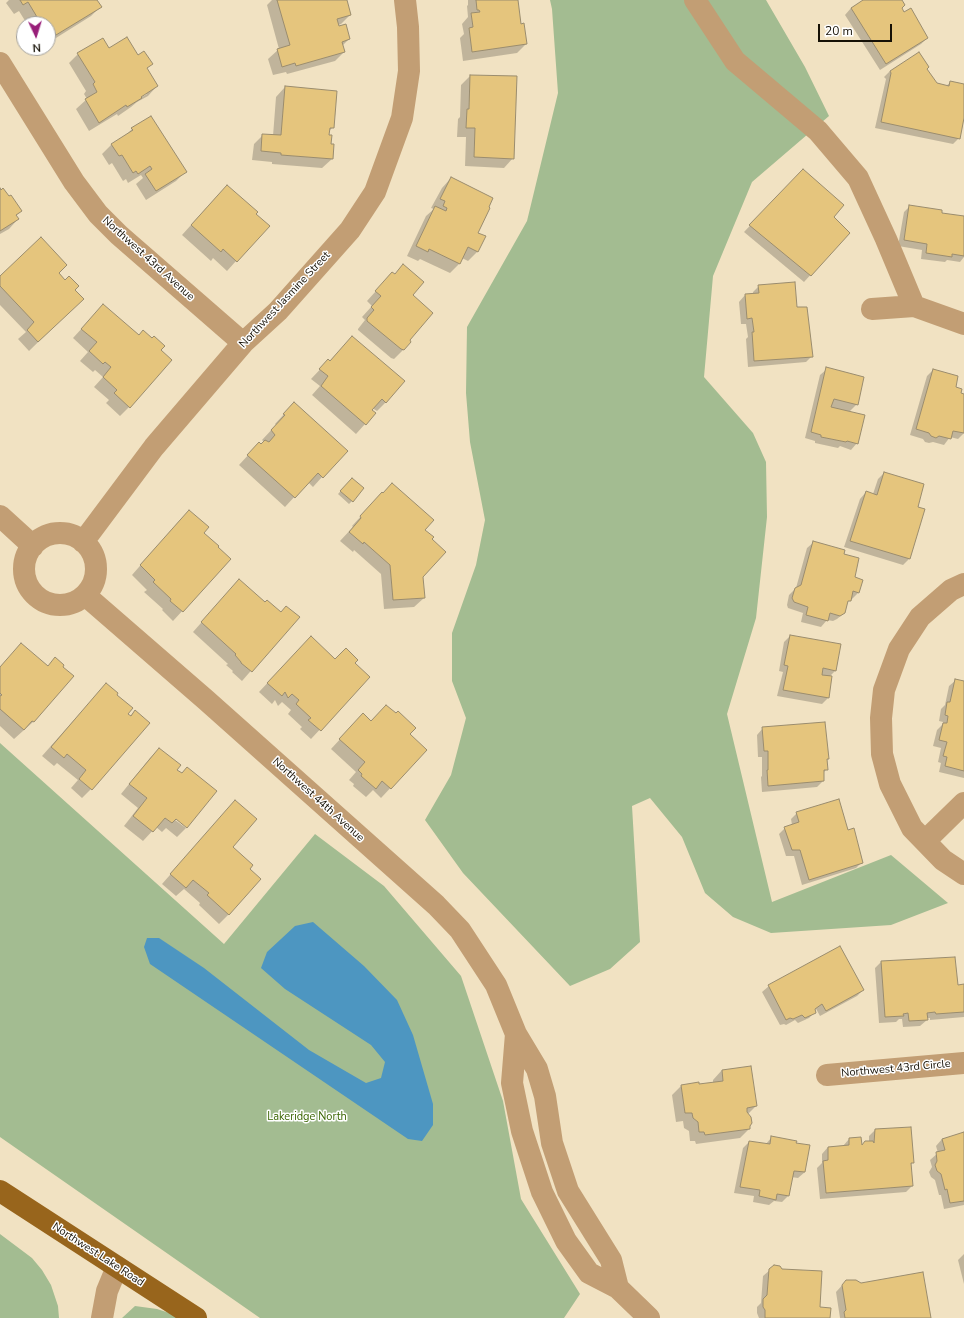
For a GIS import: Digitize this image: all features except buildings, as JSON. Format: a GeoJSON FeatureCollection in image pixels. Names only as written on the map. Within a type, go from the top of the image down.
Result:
{"type":"FeatureCollection","features":[{"type":"Feature","properties":{"kind":"main road","name":"Northwest Lake Road"},"geometry":{"type":"LineString","coordinates":[[0,1191],[196,1318]]}},
{"type":"Feature","properties":{"kind":"street","name":"Northwest Jasmine Street"},"geometry":{"type":"LineString","coordinates":[[83,542],[154,447],[243,344],[278,311],[350,230],[375,192],[402,118],[409,70],[408,27],[405,0]]}},
{"type":"Feature","properties":{"kind":"street"},"geometry":{"type":"LineString","coordinates":[[695,0],[735,61],[818,131],[858,178],[886,239],[914,306]]}},
{"type":"Feature","properties":{"kind":"street","name":"Northwest 43rd Avenue"},"geometry":{"type":"LineString","coordinates":[[0,63],[74,182],[98,214],[119,235],[243,344]]}},
{"type":"Feature","properties":{"kind":"street"},"geometry":{"type":"LineString","coordinates":[[872,309],[914,306],[964,324]]}},
{"type":"Feature","properties":{"kind":"street"},"geometry":{"type":"LineString","coordinates":[[0,516],[33,546]]}},
{"type":"Feature","properties":{"kind":"street"},"geometry":{"type":"LineString","coordinates":[[57,534],[71,535],[83,542],[91,552],[96,572],[92,584],[85,595],[74,603],[60,605],[46,603],[35,595],[27,584],[24,571],[26,557],[33,546],[44,537],[57,534]]}},
{"type":"Feature","properties":{"kind":"street"},"geometry":{"type":"LineString","coordinates":[[964,584],[951,590],[920,617],[899,649],[884,690],[881,718],[882,754],[890,784],[912,828],[943,860],[964,874]]}},
{"type":"Feature","properties":{"kind":"street","name":"Northwest 44th Avenue"},"geometry":{"type":"LineString","coordinates":[[85,595],[206,700],[436,905],[460,930],[496,984],[516,1034],[537,1069],[544,1096],[552,1143],[568,1191],[611,1260],[618,1288]]}},
{"type":"Feature","properties":{"kind":"street"},"geometry":{"type":"LineString","coordinates":[[925,842],[964,803]]}},
{"type":"Feature","properties":{"kind":"street","name":"Northwest 44th Avenue"},"geometry":{"type":"LineString","coordinates":[[516,1034],[512,1083],[522,1131],[542,1192],[566,1241],[589,1273],[618,1288],[649,1318]]}},
{"type":"Feature","properties":{"kind":"street","name":"Northwest 43rd Circle"},"geometry":{"type":"LineString","coordinates":[[827,1075],[964,1063]]}},
{"type":"Feature","properties":{"kind":"street"},"geometry":{"type":"LineString","coordinates":[[102,1318],[107,1291],[117,1268]]}},
{"type":"Feature","properties":{"kind":"green space"},"geometry":{"type":"Polygon","coordinates":[[[550,0],[766,0],[805,67],[829,116],[752,182],[713,276],[704,377],[753,433],[766,462],[767,517],[756,618],[727,714],[772,902],[891,855],[948,903],[891,925],[771,933],[733,917],[705,893],[682,837],[650,798],[632,806],[640,942],[610,969],[570,986],[463,873],[425,820],[451,775],[466,718],[452,681],[452,633],[476,565],[485,520],[470,442],[466,393],[467,327],[527,221],[558,93],[552,9],[550,0]]]}},
{"type":"Feature","properties":{"kind":"green space","name":"Lakeridge North"},"geometry":{"type":"Polygon","coordinates":[[[0,743],[224,944],[315,834],[384,886],[461,976],[503,1101],[521,1199],[580,1294],[564,1318],[260,1318],[0,1137],[0,743]]]}},
{"type":"Feature","properties":{"kind":"green space"},"geometry":{"type":"Polygon","coordinates":[[[0,1234],[32,1258],[42,1270],[51,1285],[58,1306],[59,1318],[0,1318],[0,1234]]]}},
{"type":"Feature","properties":{"kind":"green space"},"geometry":{"type":"Polygon","coordinates":[[[135,1306],[157,1309],[185,1318],[122,1318],[135,1306]]]}},
{"type":"Feature","properties":{"kind":"water"},"geometry":{"type":"Polygon","coordinates":[[[313,922],[364,966],[397,1000],[413,1035],[433,1104],[433,1125],[422,1141],[408,1139],[150,964],[144,947],[147,938],[159,938],[204,968],[309,1050],[366,1083],[381,1078],[385,1062],[371,1045],[285,989],[261,968],[267,952],[295,926],[313,922]]]}}]}
